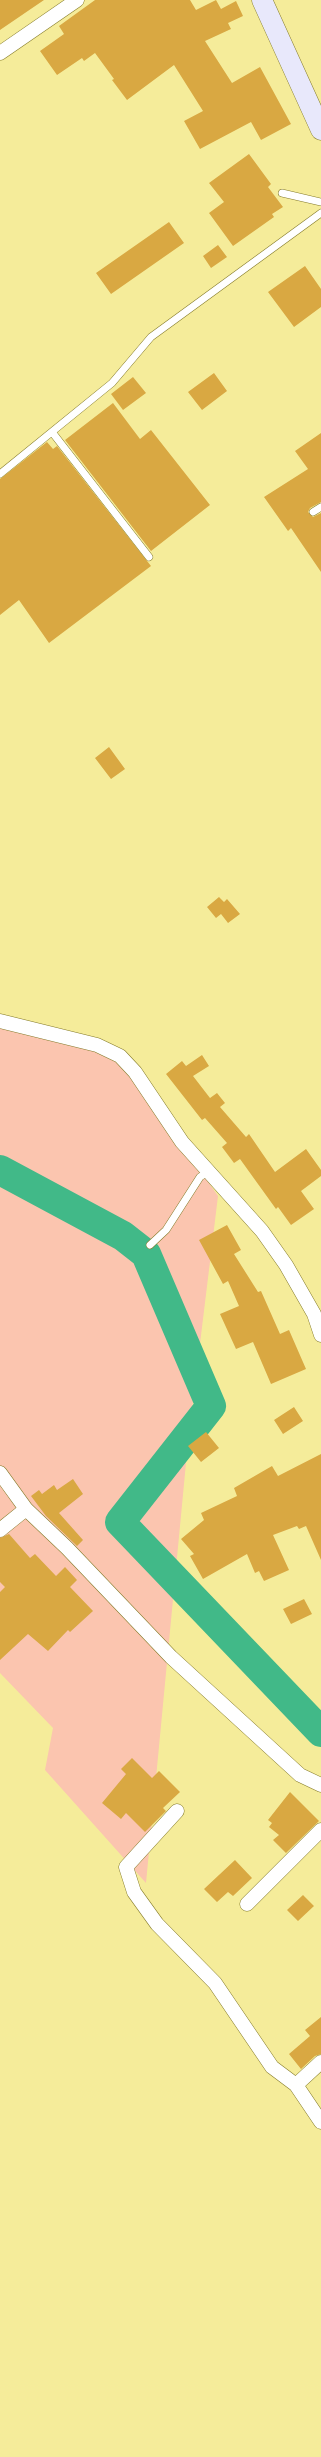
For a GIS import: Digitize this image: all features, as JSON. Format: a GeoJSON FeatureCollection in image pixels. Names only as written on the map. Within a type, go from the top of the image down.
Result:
{"type":"FeatureCollection","features":[{"type":"Feature","properties":{"kind":"main road"},"geometry":{"type":"LineString","coordinates":[[262,0],[321,129]]}},
{"type":"Feature","properties":{"kind":"street"},"geometry":{"type":"LineString","coordinates":[[0,52],[77,0]]}},
{"type":"Feature","properties":{"kind":"street"},"geometry":{"type":"LineString","coordinates":[[0,1021],[97,1045],[120,1056],[134,1072],[182,1142],[262,1231],[286,1265],[314,1314],[321,1335]]}},
{"type":"Feature","properties":{"kind":"street"},"geometry":{"type":"LineString","coordinates":[[0,1473],[26,1509],[67,1548],[172,1657],[300,1775],[321,1785]]}},
{"type":"Feature","properties":{"kind":"street"},"geometry":{"type":"LineString","coordinates":[[0,1530],[26,1509]]}},
{"type":"Feature","properties":{"kind":"street"},"geometry":{"type":"LineString","coordinates":[[177,1811],[126,1867],[134,1892],[157,1924],[215,1983],[272,2067],[296,2085],[321,2122]]}},
{"type":"Feature","properties":{"kind":"street"},"geometry":{"type":"LineString","coordinates":[[246,1904],[321,1830]]}},
{"type":"Feature","properties":{"kind":"street"},"geometry":{"type":"LineString","coordinates":[[296,2085],[321,2062]]}},
{"type":"Feature","properties":{"kind":"lane"},"geometry":{"type":"LineString","coordinates":[[282,193],[321,202]]}},
{"type":"Feature","properties":{"kind":"lane"},"geometry":{"type":"LineString","coordinates":[[0,474],[112,383],[151,337],[321,213]]}},
{"type":"Feature","properties":{"kind":"lane"},"geometry":{"type":"LineString","coordinates":[[52,432],[149,558]]}},
{"type":"Feature","properties":{"kind":"lane"},"geometry":{"type":"LineString","coordinates":[[313,512],[321,507]]}},
{"type":"Feature","properties":{"kind":"lane"},"geometry":{"type":"LineString","coordinates":[[150,1245],[166,1230],[200,1177],[209,1171]]}},
{"type":"Feature","properties":{"kind":"shaded area"},"geometry":{"type":"Polygon","coordinates":[[[0,1025],[97,1049],[115,1059],[134,1077],[218,1196],[188,1442],[146,1883],[45,1770],[53,1728],[0,1673],[0,1025]]]}},
{"type":"Feature","properties":{"kind":"building"},"geometry":{"type":"Polygon","coordinates":[[[0,0],[44,0],[0,30],[0,0]]]}},
{"type":"Feature","properties":{"kind":"building"},"geometry":{"type":"Polygon","coordinates":[[[95,0],[190,0],[196,10],[216,0],[221,9],[236,1],[243,16],[228,23],[231,29],[205,41],[232,83],[260,67],[291,124],[261,140],[251,122],[200,149],[184,121],[203,111],[174,65],[127,100],[95,53],[84,61],[82,58],[57,75],[40,51],[64,34],[59,26],[95,0]]]}},
{"type":"Feature","properties":{"kind":"building"},"geometry":{"type":"Polygon","coordinates":[[[249,154],[271,184],[268,187],[283,207],[272,214],[274,217],[233,246],[209,213],[224,202],[209,183],[249,154]]]}},
{"type":"Feature","properties":{"kind":"building"},"geometry":{"type":"Polygon","coordinates":[[[169,222],[184,243],[111,294],[96,273],[169,222]]]}},
{"type":"Feature","properties":{"kind":"building"},"geometry":{"type":"Polygon","coordinates":[[[218,245],[227,257],[211,268],[203,256],[218,245]]]}},
{"type":"Feature","properties":{"kind":"building"},"geometry":{"type":"Polygon","coordinates":[[[305,266],[321,289],[321,307],[294,327],[268,292],[305,266]]]}},
{"type":"Feature","properties":{"kind":"building"},"geometry":{"type":"Polygon","coordinates":[[[214,373],[227,391],[202,410],[188,392],[214,373]]]}},
{"type":"Feature","properties":{"kind":"building"},"geometry":{"type":"Polygon","coordinates":[[[133,377],[146,393],[123,410],[111,394],[133,377]]]}},
{"type":"Feature","properties":{"kind":"building"},"geometry":{"type":"Polygon","coordinates":[[[113,403],[140,439],[151,430],[210,505],[151,551],[65,440],[113,403]]]}},
{"type":"Feature","properties":{"kind":"building"},"geometry":{"type":"Polygon","coordinates":[[[321,433],[321,502],[310,508],[308,512],[313,517],[321,513],[321,572],[291,528],[288,531],[264,497],[308,469],[295,451],[321,433]]]}},
{"type":"Feature","properties":{"kind":"building"},"geometry":{"type":"Polygon","coordinates":[[[47,442],[53,449],[57,446],[151,566],[49,643],[19,600],[0,615],[0,479],[47,442]]]}},
{"type":"Feature","properties":{"kind":"building"},"geometry":{"type":"Polygon","coordinates":[[[109,747],[125,769],[111,779],[95,758],[109,747]]]}},
{"type":"Feature","properties":{"kind":"building"},"geometry":{"type":"Polygon","coordinates":[[[219,897],[224,902],[227,899],[240,914],[228,923],[221,914],[216,918],[207,907],[219,897]]]}},
{"type":"Feature","properties":{"kind":"building"},"geometry":{"type":"Polygon","coordinates":[[[202,1055],[209,1066],[193,1076],[210,1098],[217,1093],[225,1103],[220,1107],[246,1137],[249,1134],[275,1172],[306,1149],[321,1170],[321,1176],[301,1191],[314,1209],[291,1225],[278,1207],[276,1209],[240,1159],[234,1163],[222,1147],[227,1143],[205,1118],[202,1120],[166,1074],[182,1061],[186,1066],[202,1055]]]}},
{"type":"Feature","properties":{"kind":"building"},"geometry":{"type":"Polygon","coordinates":[[[227,1225],[241,1250],[234,1254],[258,1292],[261,1291],[280,1334],[289,1330],[306,1369],[271,1384],[253,1342],[236,1349],[220,1314],[239,1306],[228,1281],[223,1284],[199,1240],[227,1225]]]}},
{"type":"Feature","properties":{"kind":"building"},"geometry":{"type":"Polygon","coordinates":[[[294,1407],[303,1421],[283,1434],[274,1420],[294,1407]]]}},
{"type":"Feature","properties":{"kind":"building"},"geometry":{"type":"Polygon","coordinates":[[[206,1432],[219,1448],[201,1462],[188,1446],[206,1432]]]}},
{"type":"Feature","properties":{"kind":"building"},"geometry":{"type":"Polygon","coordinates":[[[321,1454],[321,1560],[306,1526],[299,1529],[297,1526],[273,1535],[289,1570],[264,1581],[259,1571],[255,1573],[247,1554],[203,1579],[190,1556],[194,1554],[181,1539],[204,1520],[201,1513],[237,1496],[234,1488],[272,1466],[278,1476],[321,1454]]]}},
{"type":"Feature","properties":{"kind":"building"},"geometry":{"type":"Polygon","coordinates":[[[73,1479],[83,1494],[59,1513],[83,1540],[77,1546],[46,1516],[31,1496],[39,1490],[42,1494],[54,1485],[57,1490],[73,1479]]]}},
{"type":"Feature","properties":{"kind":"building"},"geometry":{"type":"Polygon","coordinates":[[[9,1534],[30,1558],[35,1554],[56,1576],[65,1567],[77,1580],[70,1587],[93,1611],[70,1632],[68,1630],[48,1651],[28,1634],[0,1660],[0,1592],[5,1587],[0,1582],[0,1538],[9,1534]]]}},
{"type":"Feature","properties":{"kind":"building"},"geometry":{"type":"Polygon","coordinates":[[[304,1599],[312,1614],[291,1624],[283,1609],[304,1599]]]}},
{"type":"Feature","properties":{"kind":"building"},"geometry":{"type":"Polygon","coordinates":[[[132,1758],[152,1778],[159,1771],[180,1792],[163,1808],[166,1811],[145,1832],[126,1813],[121,1819],[102,1803],[126,1774],[121,1769],[132,1758]]]}},
{"type":"Feature","properties":{"kind":"building"},"geometry":{"type":"Polygon","coordinates":[[[290,1792],[319,1821],[286,1853],[273,1840],[279,1835],[269,1827],[272,1823],[268,1820],[290,1792]]]}},
{"type":"Feature","properties":{"kind":"building"},"geometry":{"type":"Polygon","coordinates":[[[235,1860],[252,1878],[233,1896],[228,1892],[217,1902],[204,1889],[235,1860]]]}},
{"type":"Feature","properties":{"kind":"building"},"geometry":{"type":"Polygon","coordinates":[[[303,1895],[314,1906],[298,1921],[287,1910],[303,1895]]]}},
{"type":"Feature","properties":{"kind":"building"},"geometry":{"type":"Polygon","coordinates":[[[321,2017],[321,2054],[315,2056],[301,2069],[289,2054],[310,2036],[305,2030],[321,2017]]]}},
{"type":"Feature","properties":{"kind":"waterway"},"geometry":{"type":"LineString","coordinates":[[0,1170],[123,1236],[146,1254],[211,1406],[120,1522],[321,1732]]}}]}
